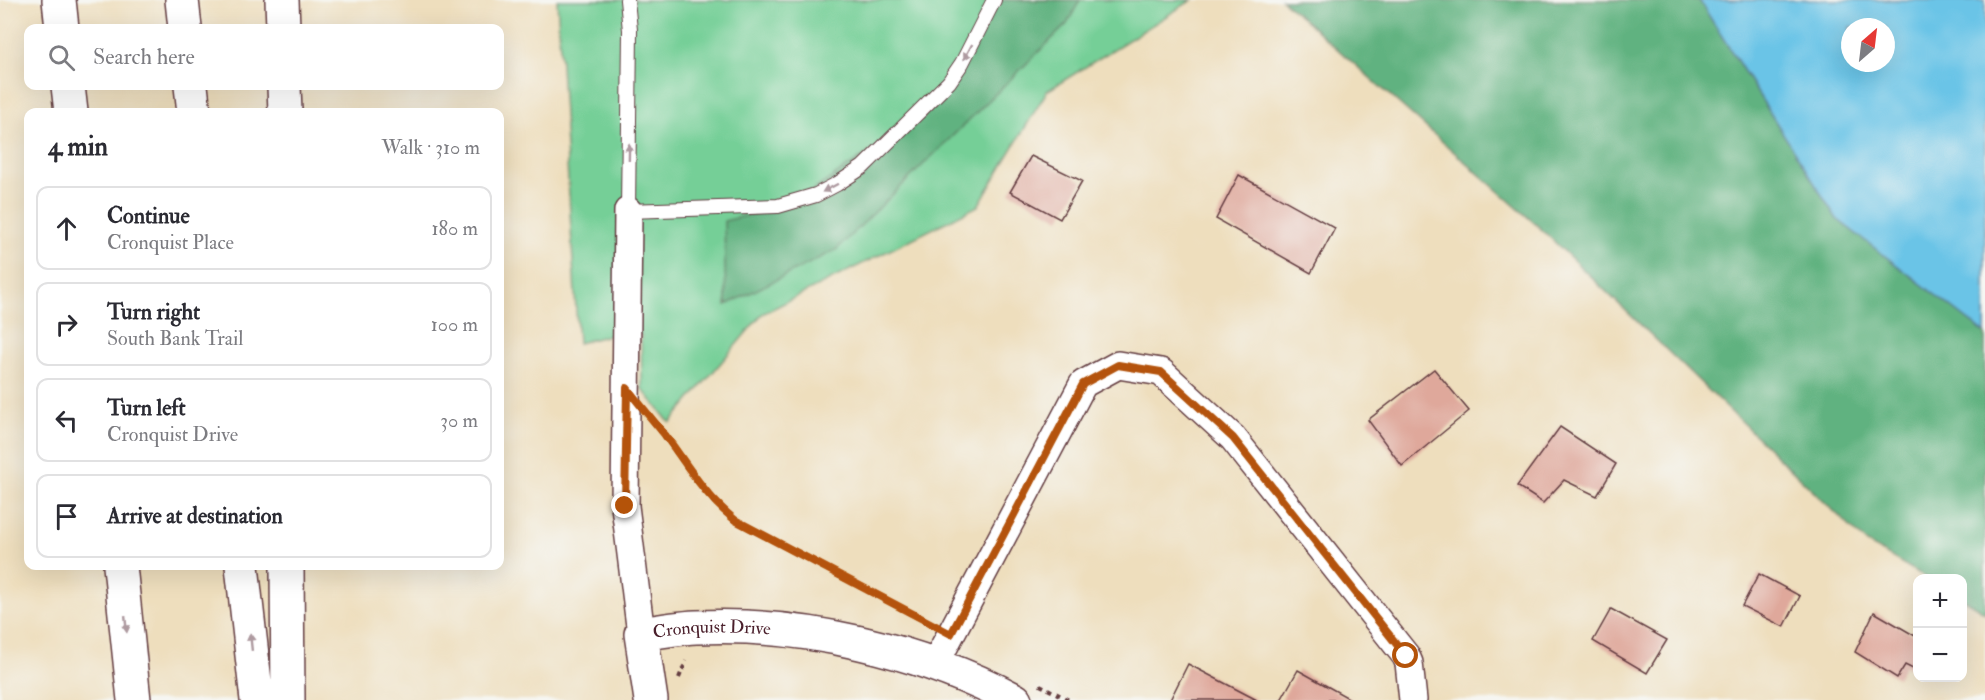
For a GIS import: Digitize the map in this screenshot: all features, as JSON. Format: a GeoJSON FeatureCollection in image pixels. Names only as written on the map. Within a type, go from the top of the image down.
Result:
{"type":"FeatureCollection","features":[{"type":"Feature","properties":{"kind":"main road"},"geometry":{"type":"LineString","coordinates":[[59,0],[62,24]]}},
{"type":"Feature","properties":{"kind":"main road"},"geometry":{"type":"LineString","coordinates":[[182,0],[185,24]]}},
{"type":"Feature","properties":{"kind":"main road"},"geometry":{"type":"LineString","coordinates":[[282,0],[283,24]]}},
{"type":"Feature","properties":{"kind":"main road"},"geometry":{"type":"LineString","coordinates":[[68,90],[71,108]]}},
{"type":"Feature","properties":{"kind":"main road"},"geometry":{"type":"LineString","coordinates":[[191,90],[194,108]]}},
{"type":"Feature","properties":{"kind":"main road"},"geometry":{"type":"LineString","coordinates":[[284,90],[285,108]]}},
{"type":"Feature","properties":{"kind":"main road"},"geometry":{"type":"LineString","coordinates":[[120,570],[134,700]]}},
{"type":"Feature","properties":{"kind":"main road"},"geometry":{"type":"LineString","coordinates":[[242,570],[257,700]]}},
{"type":"Feature","properties":{"kind":"main road"},"geometry":{"type":"LineString","coordinates":[[287,570],[288,700]]}},
{"type":"Feature","properties":{"kind":"main road","name":"Cronquist Drive"},"geometry":{"type":"LineString","coordinates":[[641,634],[696,627],[782,630],[830,637],[880,648],[1026,692]]}},
{"type":"Feature","properties":{"kind":"main road"},"geometry":{"type":"LineString","coordinates":[[641,634],[651,700]]}},
{"type":"Feature","properties":{"kind":"street","name":"Cronquist Drive"},"geometry":{"type":"LineString","coordinates":[[628,211],[625,506],[641,634]]}},
{"type":"Feature","properties":{"kind":"street"},"geometry":{"type":"LineString","coordinates":[[935,664],[1083,384],[1118,365],[1161,372],[1233,438],[1406,656],[1409,663],[1413,700]]}},
{"type":"Feature","properties":{"kind":"lane"},"geometry":{"type":"LineString","coordinates":[[627,0],[630,30],[628,211],[778,206],[816,195],[837,184],[863,166],[949,81],[962,63],[994,0]]}},
{"type":"Feature","properties":{"kind":"path"},"geometry":{"type":"LineString","coordinates":[[627,388],[719,508],[735,520],[951,634]]}},
{"type":"Feature","properties":{"kind":"path"},"geometry":{"type":"LineString","coordinates":[[1026,692],[1069,700]]}},
{"type":"Feature","properties":{"kind":"green space"},"geometry":{"type":"Polygon","coordinates":[[[557,0],[1192,0],[1047,91],[978,206],[762,314],[670,423],[642,389],[641,334],[606,336],[578,343],[557,0]]]}},
{"type":"Feature","properties":{"kind":"green space"},"geometry":{"type":"Polygon","coordinates":[[[1000,0],[1080,0],[1067,24],[836,250],[726,305],[724,221],[791,205],[923,116],[1000,0]]]}},
{"type":"Feature","properties":{"kind":"green space"},"geometry":{"type":"Polygon","coordinates":[[[1282,0],[1699,0],[1837,219],[1985,333],[1985,613],[1967,602],[1967,574],[1920,574],[1867,543],[1540,228],[1282,0]]]}},
{"type":"Feature","properties":{"kind":"water"},"geometry":{"type":"Polygon","coordinates":[[[1699,0],[1985,0],[1985,333],[1837,219],[1699,0]]]}},
{"type":"Feature","properties":{"kind":"building"},"geometry":{"type":"Polygon","coordinates":[[[1031,156],[1082,181],[1060,219],[1010,192],[1031,156]]]}},
{"type":"Feature","properties":{"kind":"building"},"geometry":{"type":"Polygon","coordinates":[[[1239,175],[1335,228],[1311,273],[1216,219],[1239,175]]]}},
{"type":"Feature","properties":{"kind":"building"},"geometry":{"type":"Polygon","coordinates":[[[1434,369],[1469,411],[1402,466],[1368,420],[1434,369]]]}},
{"type":"Feature","properties":{"kind":"building"},"geometry":{"type":"Polygon","coordinates":[[[1560,427],[1616,464],[1597,496],[1564,480],[1543,503],[1517,486],[1560,427]]]}},
{"type":"Feature","properties":{"kind":"building"},"geometry":{"type":"Polygon","coordinates":[[[1759,574],[1800,596],[1784,627],[1742,606],[1759,574]]]}},
{"type":"Feature","properties":{"kind":"building"},"geometry":{"type":"Polygon","coordinates":[[[1611,609],[1667,640],[1647,673],[1593,641],[1611,609]]]}},
{"type":"Feature","properties":{"kind":"building"},"geometry":{"type":"Polygon","coordinates":[[[1874,612],[1913,635],[1913,669],[1905,665],[1897,678],[1855,652],[1874,612]]]}},
{"type":"Feature","properties":{"kind":"building"},"geometry":{"type":"Polygon","coordinates":[[[1188,664],[1257,700],[1170,700],[1188,664]]]}},
{"type":"Feature","properties":{"kind":"building"},"geometry":{"type":"Polygon","coordinates":[[[1298,670],[1352,700],[1281,700],[1298,670]]]}},
{"type":"Feature","properties":{"kind":"route"},"geometry":{"type":"LineString","coordinates":[[625,506],[627,388],[719,508],[735,520],[951,634],[1083,384],[1118,365],[1161,372],[1233,438],[1406,656]]}}]}
